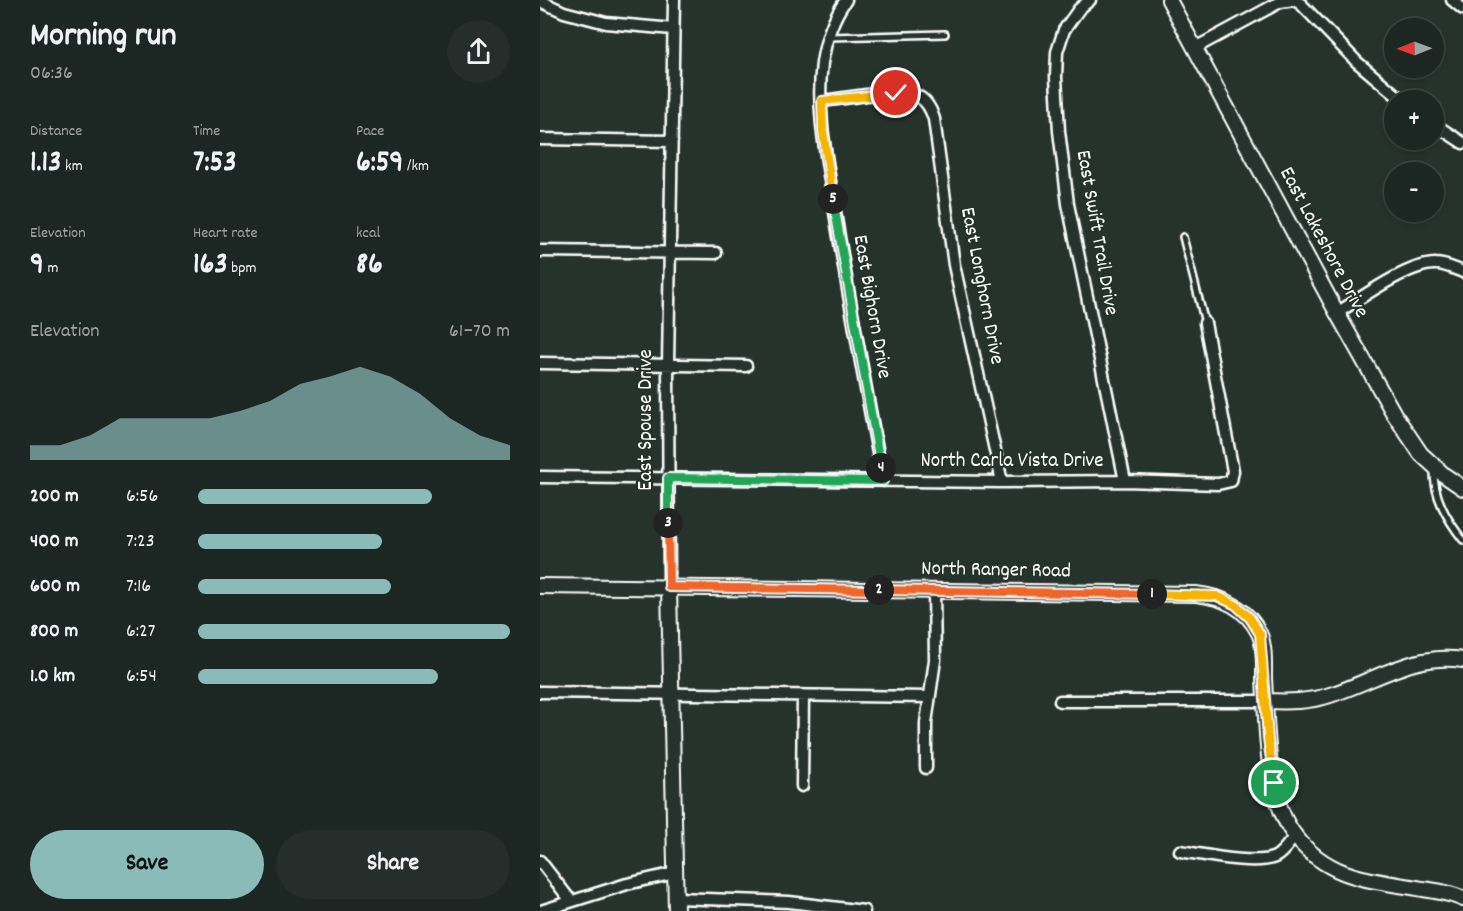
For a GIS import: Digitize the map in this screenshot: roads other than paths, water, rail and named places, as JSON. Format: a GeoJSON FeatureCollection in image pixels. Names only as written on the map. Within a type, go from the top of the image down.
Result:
{"type":"FeatureCollection","features":[{"type":"Feature","properties":{"kind":"street","name":"East Spouse Drive"},"geometry":{"type":"LineString","coordinates":[[674,0],[669,253],[668,478],[676,904]]}},
{"type":"Feature","properties":{"kind":"street","name":"East Bighorn Drive"},"geometry":{"type":"LineString","coordinates":[[846,0],[840,8],[829,37],[822,64],[823,131],[836,221],[883,481]]}},
{"type":"Feature","properties":{"kind":"street","name":"East Swift Trail Drive"},"geometry":{"type":"LineString","coordinates":[[1089,0],[1079,9],[1064,30],[1057,52],[1059,131],[1068,204],[1125,481]]}},
{"type":"Feature","properties":{"kind":"street","name":"East Lakeshore Drive"},"geometry":{"type":"LineString","coordinates":[[1168,0],[1394,414],[1421,454],[1463,488]]}},
{"type":"Feature","properties":{"kind":"street"},"geometry":{"type":"LineString","coordinates":[[1195,48],[1280,2],[1294,0],[1301,4],[1357,62],[1390,90]]}},
{"type":"Feature","properties":{"kind":"street"},"geometry":{"type":"LineString","coordinates":[[1452,0],[1463,9]]}},
{"type":"Feature","properties":{"kind":"street"},"geometry":{"type":"LineString","coordinates":[[540,1],[564,12],[606,23],[673,29]]}},
{"type":"Feature","properties":{"kind":"street","name":"East Longhorn Drive"},"geometry":{"type":"LineString","coordinates":[[822,101],[896,93],[913,94],[922,99],[931,109],[954,265],[1002,482]]}},
{"type":"Feature","properties":{"kind":"street"},"geometry":{"type":"LineString","coordinates":[[1444,131],[1463,143]]}},
{"type":"Feature","properties":{"kind":"street"},"geometry":{"type":"LineString","coordinates":[[540,139],[672,141]]}},
{"type":"Feature","properties":{"kind":"street"},"geometry":{"type":"LineString","coordinates":[[540,251],[716,253]]}},
{"type":"Feature","properties":{"kind":"street"},"geometry":{"type":"LineString","coordinates":[[1337,313],[1393,279],[1421,266],[1437,264],[1463,272]]}},
{"type":"Feature","properties":{"kind":"street","name":"North Carla Vista Drive"},"geometry":{"type":"LineString","coordinates":[[540,477],[1002,482],[1125,481],[1218,484],[1231,481],[1233,471],[1205,323]]}},
{"type":"Feature","properties":{"kind":"street"},"geometry":{"type":"LineString","coordinates":[[540,363],[746,366]]}},
{"type":"Feature","properties":{"kind":"street","name":"North Ranger Road"},"geometry":{"type":"LineString","coordinates":[[540,586],[1217,596],[1236,605],[1250,618],[1260,634],[1274,783],[1282,814],[1295,836],[1332,869],[1355,877],[1442,892],[1463,899]]}},
{"type":"Feature","properties":{"kind":"street"},"geometry":{"type":"LineString","coordinates":[[926,768],[926,723],[935,660],[934,591]]}},
{"type":"Feature","properties":{"kind":"street"},"geometry":{"type":"LineString","coordinates":[[1060,701],[1298,702],[1329,696],[1417,661],[1445,657],[1463,660]]}},
{"type":"Feature","properties":{"kind":"street"},"geometry":{"type":"LineString","coordinates":[[540,692],[929,697]]}},
{"type":"Feature","properties":{"kind":"street"},"geometry":{"type":"LineString","coordinates":[[802,786],[803,696]]}},
{"type":"Feature","properties":{"kind":"street"},"geometry":{"type":"LineString","coordinates":[[1180,851],[1235,858],[1267,859],[1278,856],[1295,836]]}},
{"type":"Feature","properties":{"kind":"street"},"geometry":{"type":"LineString","coordinates":[[540,861],[571,901]]}},
{"type":"Feature","properties":{"kind":"street"},"geometry":{"type":"LineString","coordinates":[[541,911],[643,879],[675,873]]}},
{"type":"Feature","properties":{"kind":"street"},"geometry":{"type":"LineString","coordinates":[[676,904],[864,911]]}},
{"type":"Feature","properties":{"kind":"lane"},"geometry":{"type":"LineString","coordinates":[[829,37],[945,34]]}},
{"type":"Feature","properties":{"kind":"lane"},"geometry":{"type":"LineString","coordinates":[[1183,237],[1205,323]]}},
{"type":"Feature","properties":{"kind":"lane"},"geometry":{"type":"LineString","coordinates":[[1434,466],[1434,485],[1437,494],[1447,519],[1463,540]]}}]}
